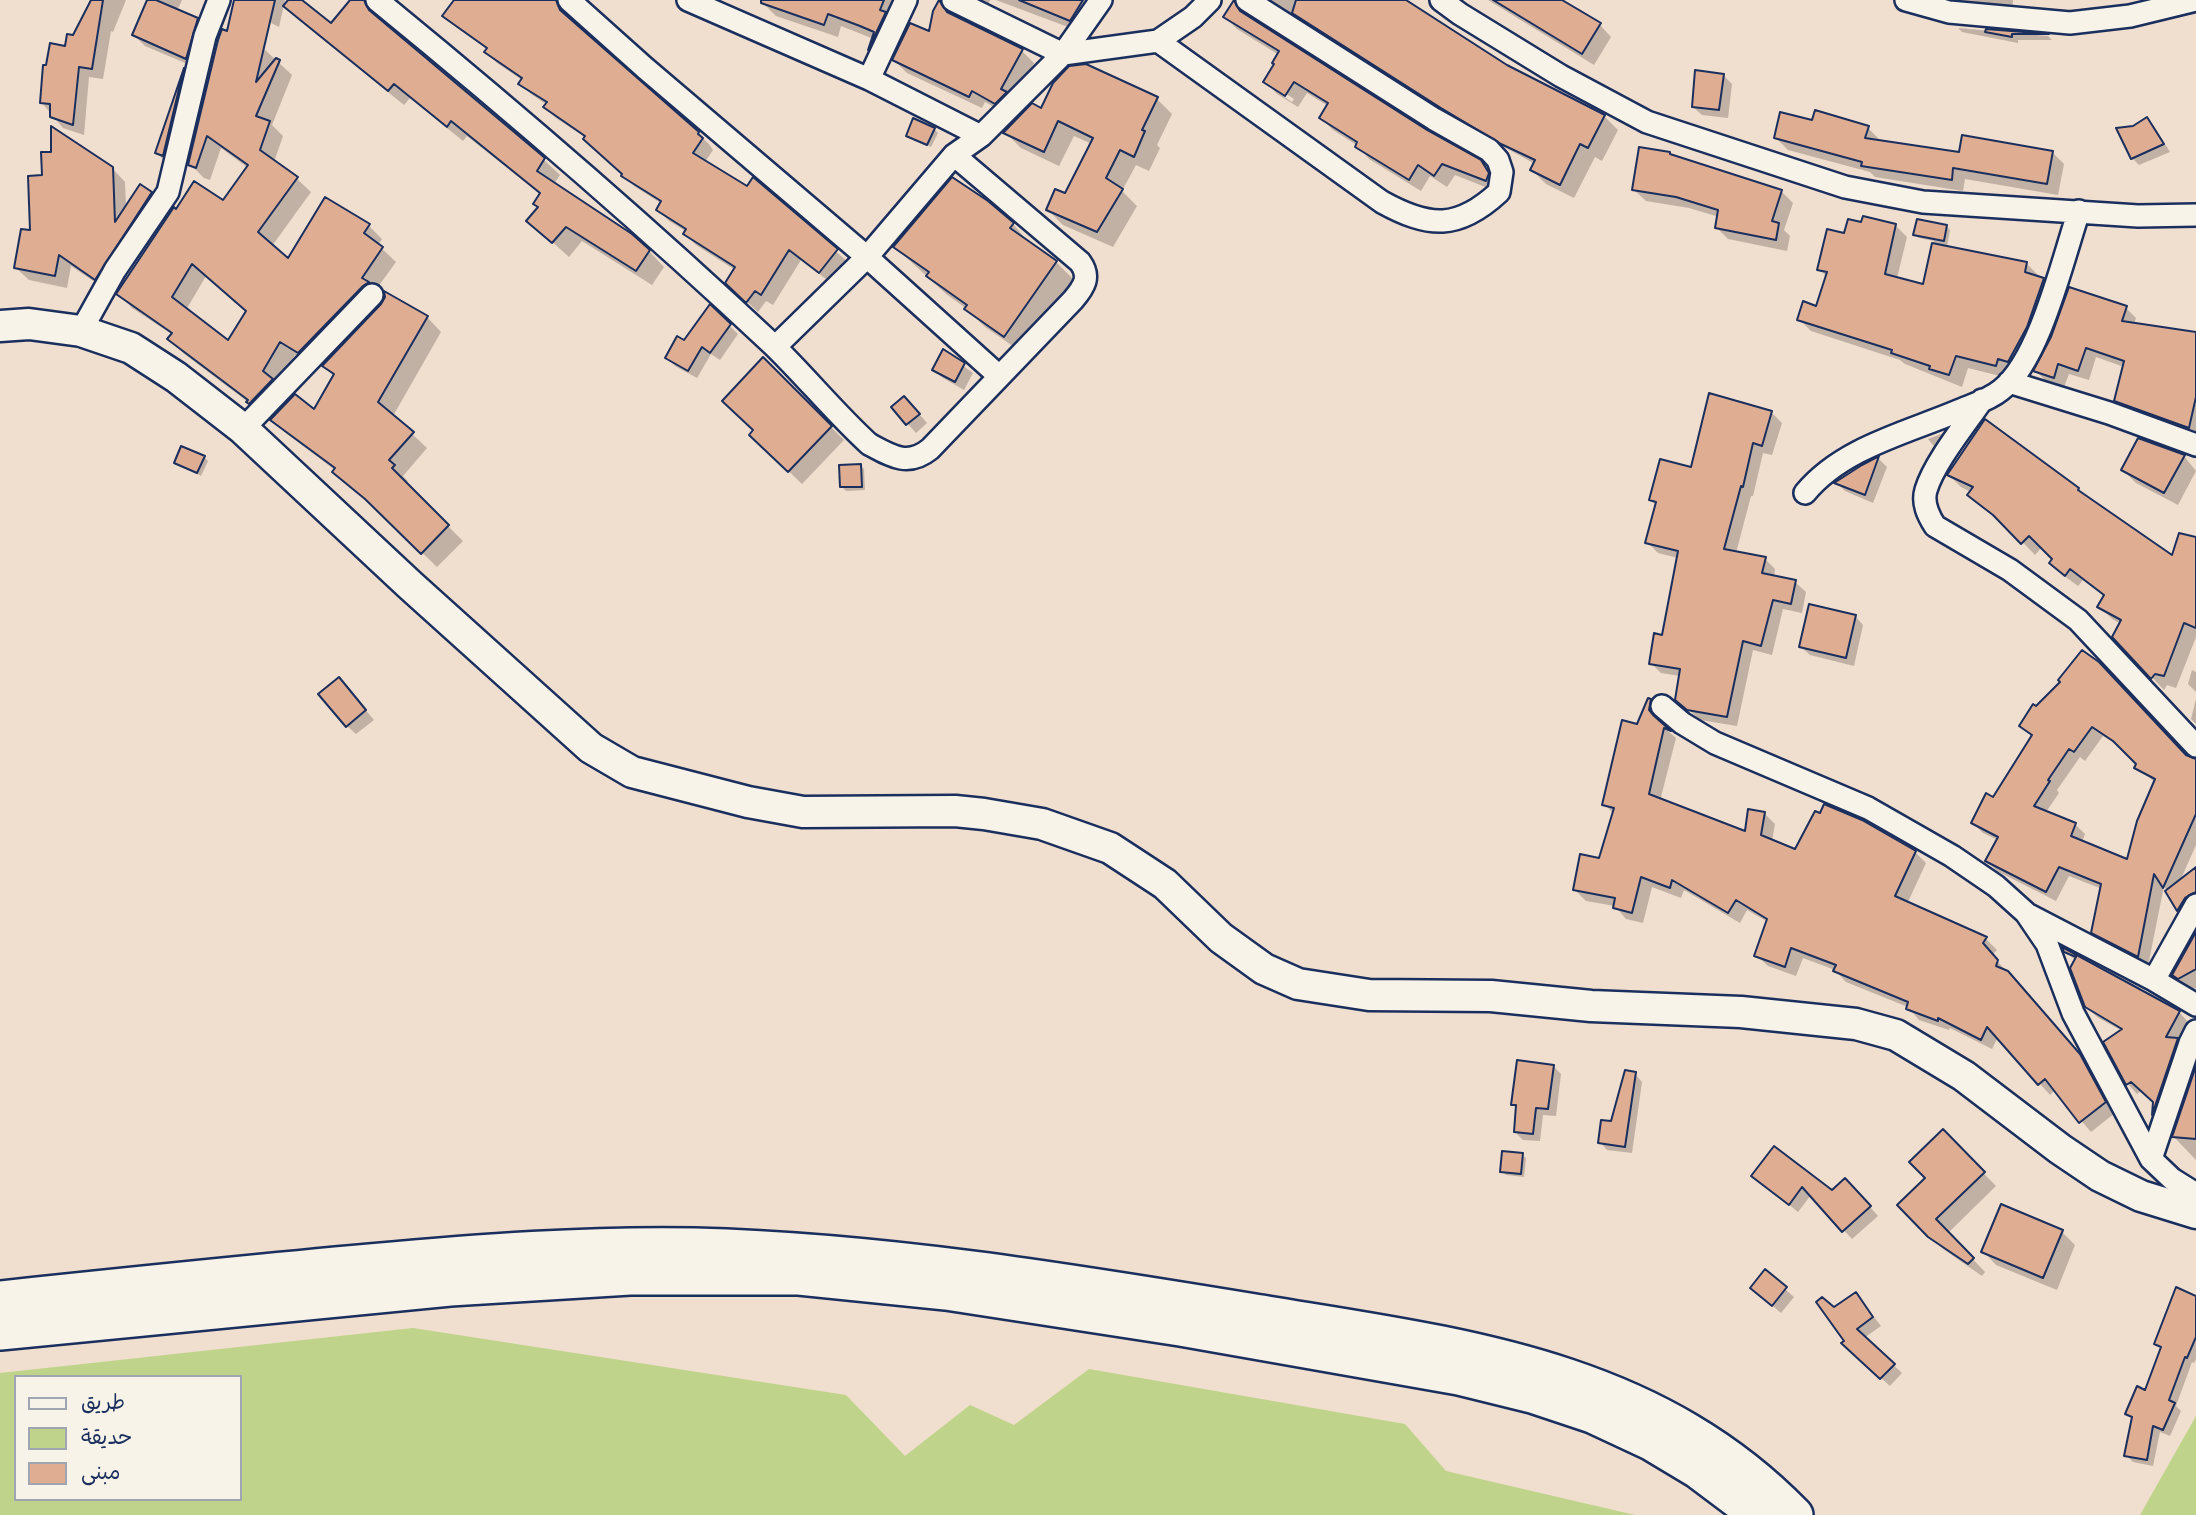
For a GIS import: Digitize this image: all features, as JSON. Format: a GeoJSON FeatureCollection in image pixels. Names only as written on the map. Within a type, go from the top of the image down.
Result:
{"type":"FeatureCollection","features":[{"type":"Feature","properties":{"kind":"highway"},"geometry":{"type":"LineString","coordinates":[[0,1299],[450,1255],[605,1247],[779,1249],[988,1272],[1306,1320],[1515,1359],[1577,1378],[1629,1399],[1674,1423],[1769,1488],[1795,1515]]}},
{"type":"Feature","properties":{"kind":"highway"},"geometry":{"type":"LineString","coordinates":[[0,1332],[450,1288],[630,1277],[799,1277],[946,1292],[1181,1328],[1460,1377],[1532,1395],[1592,1415],[1652,1443],[1697,1470],[1756,1515]]}},
{"type":"Feature","properties":{"kind":"main road"},"geometry":{"type":"LineString","coordinates":[[0,326],[29,324],[81,331],[131,348],[176,377],[243,429],[590,748],[632,772],[748,802],[803,812],[956,811],[1042,824],[1110,848],[1165,884],[1221,938],[1242,954],[1264,969],[1298,984],[1369,995],[1491,996],[1591,1006],[1741,1012],[1856,1024],[1896,1035],[1964,1076],[2100,1176],[2141,1196],[2196,1213]]}},
{"type":"Feature","properties":{"kind":"street"},"geometry":{"type":"LineString","coordinates":[[81,331],[115,270],[168,192],[205,36],[219,0]]}},
{"type":"Feature","properties":{"kind":"street"},"geometry":{"type":"LineString","coordinates":[[377,0],[517,114],[775,347],[869,444],[888,455],[906,460],[920,457],[930,449],[1086,283],[1085,269],[1065,248],[954,155]]}},
{"type":"Feature","properties":{"kind":"street"},"geometry":{"type":"LineString","coordinates":[[569,0],[867,257],[999,376]]}},
{"type":"Feature","properties":{"kind":"street"},"geometry":{"type":"LineString","coordinates":[[688,0],[726,7],[981,136]]}},
{"type":"Feature","properties":{"kind":"street"},"geometry":{"type":"LineString","coordinates":[[869,79],[906,0]]}},
{"type":"Feature","properties":{"kind":"street"},"geometry":{"type":"LineString","coordinates":[[953,0],[1063,54],[1158,41],[1193,17],[1210,0]]}},
{"type":"Feature","properties":{"kind":"street"},"geometry":{"type":"LineString","coordinates":[[775,347],[867,257],[954,155],[981,136],[1063,54],[1101,0]]}},
{"type":"Feature","properties":{"kind":"street"},"geometry":{"type":"LineString","coordinates":[[1158,41],[1382,202],[1402,213],[1438,223],[1473,211],[1499,192],[1502,172],[1498,160],[1489,150],[1434,119],[1247,0]]}},
{"type":"Feature","properties":{"kind":"street"},"geometry":{"type":"LineString","coordinates":[[1441,0],[1561,76],[1647,122],[1845,187],[1923,202],[2138,216],[2196,215]]}},
{"type":"Feature","properties":{"kind":"street"},"geometry":{"type":"LineString","coordinates":[[1906,0],[1949,12],[2070,23],[2130,16],[2196,0]]}},
{"type":"Feature","properties":{"kind":"street"},"geometry":{"type":"LineString","coordinates":[[1805,493],[1828,470],[1858,452],[2001,391],[2026,360],[2042,323],[2079,211]]}},
{"type":"Feature","properties":{"kind":"street"},"geometry":{"type":"LineString","coordinates":[[243,429],[372,295]]}},
{"type":"Feature","properties":{"kind":"street"},"geometry":{"type":"LineString","coordinates":[[2009,382],[2109,412],[2196,445]]}},
{"type":"Feature","properties":{"kind":"street"},"geometry":{"type":"LineString","coordinates":[[1982,400],[1940,463],[1926,490],[1927,514],[1935,526],[2010,570],[2078,620],[2196,746]]}},
{"type":"Feature","properties":{"kind":"street"},"geometry":{"type":"LineString","coordinates":[[1662,706],[1682,723],[1715,743],[1868,808],[1920,837],[1976,871],[2026,914],[2154,980],[2196,1005]]}},
{"type":"Feature","properties":{"kind":"street"},"geometry":{"type":"LineString","coordinates":[[2154,980],[2196,905]]}},
{"type":"Feature","properties":{"kind":"street"},"geometry":{"type":"LineString","coordinates":[[2026,914],[2047,944],[2073,1013],[2151,1159],[2172,1179],[2196,1194]]}},
{"type":"Feature","properties":{"kind":"street"},"geometry":{"type":"LineString","coordinates":[[2151,1159],[2196,1031]]}},
{"type":"Feature","properties":{"kind":"green space"},"geometry":{"type":"Polygon","coordinates":[[[413,1328],[846,1395],[905,1456],[970,1405],[1014,1425],[1089,1369],[1405,1424],[1446,1471],[1635,1515],[0,1515],[0,1373],[413,1328]]]}},
{"type":"Feature","properties":{"kind":"green space"},"geometry":{"type":"Polygon","coordinates":[[[2196,1416],[2196,1515],[2140,1515],[2196,1416]]]}},
{"type":"Feature","properties":{"kind":"building"},"geometry":{"type":"Polygon","coordinates":[[[91,0],[103,0],[92,69],[79,67],[73,125],[50,117],[50,104],[40,103],[43,65],[46,65],[50,43],[65,46],[67,34],[73,35],[91,0]]]}},
{"type":"Feature","properties":{"kind":"building"},"geometry":{"type":"Polygon","coordinates":[[[147,0],[156,0],[198,18],[186,59],[132,35],[147,0]]]}},
{"type":"Feature","properties":{"kind":"building"},"geometry":{"type":"Polygon","coordinates":[[[234,0],[275,0],[256,82],[276,58],[280,60],[256,116],[270,121],[260,150],[298,177],[258,232],[288,258],[325,197],[370,224],[364,233],[383,247],[362,278],[369,282],[298,353],[280,342],[263,371],[273,379],[249,404],[246,402],[248,400],[167,339],[172,333],[116,294],[194,181],[223,200],[248,165],[207,136],[196,168],[188,165],[218,40],[222,29],[227,31],[234,0]],[[192,264],[172,297],[228,340],[246,311],[192,264]]]}},
{"type":"Feature","properties":{"kind":"building"},"geometry":{"type":"Polygon","coordinates":[[[288,0],[302,0],[331,23],[350,0],[364,0],[369,10],[545,158],[537,171],[632,234],[650,250],[636,271],[566,227],[552,243],[526,221],[538,207],[533,204],[540,193],[451,121],[447,127],[394,84],[388,91],[283,6],[288,0]]]}},
{"type":"Feature","properties":{"kind":"building"},"geometry":{"type":"Polygon","coordinates":[[[454,0],[556,0],[560,10],[699,132],[703,138],[693,153],[747,186],[753,177],[838,249],[819,273],[789,250],[761,295],[755,291],[746,303],[725,283],[735,267],[683,234],[686,229],[656,210],[661,201],[621,176],[622,174],[583,139],[585,136],[543,107],[547,102],[518,84],[522,78],[484,52],[487,48],[442,16],[454,0]]]}},
{"type":"Feature","properties":{"kind":"building"},"geometry":{"type":"Polygon","coordinates":[[[761,0],[884,0],[880,10],[886,12],[868,50],[874,32],[828,14],[824,25],[761,3],[761,0]]]}},
{"type":"Feature","properties":{"kind":"building"},"geometry":{"type":"Polygon","coordinates":[[[939,0],[947,12],[1023,49],[1001,89],[1007,92],[995,104],[972,91],[969,97],[892,60],[910,23],[929,31],[933,11],[939,0]]]}},
{"type":"Feature","properties":{"kind":"building"},"geometry":{"type":"Polygon","coordinates":[[[1019,0],[1083,0],[1070,21],[1019,0]]]}},
{"type":"Feature","properties":{"kind":"building"},"geometry":{"type":"Polygon","coordinates":[[[1234,0],[1240,11],[1427,130],[1481,160],[1489,173],[1486,181],[1442,164],[1434,176],[1418,165],[1409,180],[1355,147],[1357,142],[1319,118],[1328,103],[1294,82],[1285,96],[1263,82],[1279,51],[1223,17],[1234,0]]]}},
{"type":"Feature","properties":{"kind":"building"},"geometry":{"type":"Polygon","coordinates":[[[1296,0],[1406,0],[1507,65],[1605,115],[1588,148],[1580,144],[1560,185],[1530,170],[1535,160],[1501,144],[1441,108],[1292,13],[1296,0]]]}},
{"type":"Feature","properties":{"kind":"building"},"geometry":{"type":"Polygon","coordinates":[[[1493,0],[1562,0],[1601,23],[1582,54],[1493,0]]]}},
{"type":"Feature","properties":{"kind":"building"},"geometry":{"type":"Polygon","coordinates":[[[1986,29],[2049,34],[2012,34],[2012,37],[1985,32],[1986,29]]]}},
{"type":"Feature","properties":{"kind":"building"},"geometry":{"type":"Polygon","coordinates":[[[1086,64],[1158,97],[1142,130],[1145,131],[1134,157],[1120,150],[1106,178],[1123,189],[1097,232],[1046,210],[1055,189],[1065,193],[1093,138],[1058,121],[1044,152],[1003,133],[1032,103],[1041,108],[1053,83],[1069,66],[1086,64]]]}},
{"type":"Feature","properties":{"kind":"building"},"geometry":{"type":"Polygon","coordinates":[[[184,68],[163,156],[155,153],[184,68]]]}},
{"type":"Feature","properties":{"kind":"building"},"geometry":{"type":"Polygon","coordinates":[[[1695,70],[1724,74],[1719,110],[1692,107],[1695,70]]]}},
{"type":"Feature","properties":{"kind":"building"},"geometry":{"type":"Polygon","coordinates":[[[1815,110],[1869,126],[1865,138],[1959,152],[1962,135],[2053,151],[2047,184],[1953,168],[1952,180],[1861,166],[1862,162],[1774,138],[1780,112],[1812,120],[1815,110]]]}},
{"type":"Feature","properties":{"kind":"building"},"geometry":{"type":"Polygon","coordinates":[[[2147,117],[2164,144],[2131,159],[2116,128],[2133,126],[2147,117]]]}},
{"type":"Feature","properties":{"kind":"building"},"geometry":{"type":"Polygon","coordinates":[[[913,118],[935,128],[927,145],[906,136],[913,118]]]}},
{"type":"Feature","properties":{"kind":"building"},"geometry":{"type":"Polygon","coordinates":[[[51,126],[113,167],[115,222],[140,184],[152,192],[95,280],[59,255],[55,276],[14,268],[21,229],[30,230],[28,176],[42,175],[41,152],[51,152],[51,126]]]}},
{"type":"Feature","properties":{"kind":"building"},"geometry":{"type":"Polygon","coordinates":[[[1639,147],[1670,152],[1782,190],[1772,221],[1779,223],[1776,240],[1715,228],[1718,210],[1676,197],[1632,190],[1639,147]]]}},
{"type":"Feature","properties":{"kind":"building"},"geometry":{"type":"Polygon","coordinates":[[[952,177],[988,201],[1014,223],[1010,228],[1057,261],[1004,337],[964,309],[967,305],[926,276],[929,272],[893,247],[952,177]]]}},
{"type":"Feature","properties":{"kind":"building"},"geometry":{"type":"Polygon","coordinates":[[[1863,216],[1896,224],[1885,274],[1923,284],[1932,243],[2027,262],[2025,272],[2044,278],[2027,327],[2008,362],[1998,359],[1996,366],[1956,356],[1949,375],[1891,353],[1892,350],[1797,320],[1803,301],[1816,306],[1827,272],[1817,270],[1827,229],[1844,233],[1848,219],[1861,222],[1863,216]]]}},
{"type":"Feature","properties":{"kind":"building"},"geometry":{"type":"Polygon","coordinates":[[[1917,219],[1947,225],[1944,241],[1913,235],[1917,219]]]}},
{"type":"Feature","properties":{"kind":"building"},"geometry":{"type":"Polygon","coordinates":[[[2069,287],[2127,306],[2122,321],[2196,332],[2196,397],[2189,428],[2114,401],[2124,361],[2086,348],[2078,371],[2058,364],[2054,378],[2033,371],[2051,337],[2069,287]]]}},
{"type":"Feature","properties":{"kind":"building"},"geometry":{"type":"Polygon","coordinates":[[[384,291],[428,316],[378,402],[414,432],[389,460],[395,465],[392,468],[449,525],[421,554],[365,499],[332,472],[335,468],[270,420],[295,394],[314,409],[334,374],[322,366],[381,304],[385,297],[384,291]]]}},
{"type":"Feature","properties":{"kind":"building"},"geometry":{"type":"Polygon","coordinates":[[[710,304],[731,324],[710,353],[702,347],[688,371],[665,358],[677,336],[684,340],[710,304]]]}},
{"type":"Feature","properties":{"kind":"building"},"geometry":{"type":"Polygon","coordinates":[[[943,349],[965,363],[955,382],[932,370],[943,349]]]}},
{"type":"Feature","properties":{"kind":"building"},"geometry":{"type":"Polygon","coordinates":[[[763,357],[832,426],[788,472],[749,435],[753,430],[722,401],[763,357]]]}},
{"type":"Feature","properties":{"kind":"building"},"geometry":{"type":"Polygon","coordinates":[[[1709,393],[1772,411],[1762,446],[1753,443],[1724,549],[1766,557],[1762,573],[1796,580],[1791,604],[1773,600],[1761,646],[1743,641],[1727,717],[1687,710],[1675,700],[1680,669],[1649,664],[1654,633],[1662,635],[1678,551],[1645,543],[1656,502],[1649,500],[1660,459],[1691,467],[1709,393]]]}},
{"type":"Feature","properties":{"kind":"building"},"geometry":{"type":"Polygon","coordinates":[[[904,396],[920,414],[906,425],[891,407],[904,396]]]}},
{"type":"Feature","properties":{"kind":"building"},"geometry":{"type":"Polygon","coordinates":[[[1985,419],[2079,488],[2078,490],[2172,555],[2179,533],[2196,537],[2196,628],[2184,623],[2164,676],[2155,674],[2151,679],[2112,637],[2121,620],[2097,607],[2104,595],[2070,569],[2065,576],[2049,563],[2052,559],[2029,536],[2021,544],[1993,515],[1967,495],[1973,487],[1947,475],[1985,419]]]}},
{"type":"Feature","properties":{"kind":"building"},"geometry":{"type":"Polygon","coordinates":[[[2138,438],[2185,455],[2164,493],[2121,470],[2138,438]]]}},
{"type":"Feature","properties":{"kind":"building"},"geometry":{"type":"Polygon","coordinates":[[[181,446],[205,456],[197,473],[174,463],[181,446]]]}},
{"type":"Feature","properties":{"kind":"building"},"geometry":{"type":"Polygon","coordinates":[[[1879,456],[1865,495],[1834,483],[1862,465],[1879,456]]]}},
{"type":"Feature","properties":{"kind":"building"},"geometry":{"type":"Polygon","coordinates":[[[861,464],[862,487],[840,487],[839,465],[861,464]]]}},
{"type":"Feature","properties":{"kind":"building"},"geometry":{"type":"Polygon","coordinates":[[[1809,604],[1856,615],[1846,658],[1799,647],[1809,604]]]}},
{"type":"Feature","properties":{"kind":"building"},"geometry":{"type":"Polygon","coordinates":[[[2082,650],[2099,662],[2186,755],[2196,759],[2196,814],[2163,888],[2154,874],[2138,957],[2091,933],[2101,884],[2059,867],[2046,892],[1985,861],[1998,837],[1971,823],[1986,793],[1993,797],[2032,735],[2019,726],[2033,704],[2036,706],[2060,682],[2058,680],[2082,650]],[[2092,727],[2074,752],[2069,749],[2034,806],[2076,823],[2071,836],[2127,859],[2137,821],[2155,779],[2134,768],[2136,764],[2113,741],[2092,727]]]}},
{"type":"Feature","properties":{"kind":"building"},"geometry":{"type":"Polygon","coordinates":[[[339,677],[366,710],[346,727],[318,694],[339,677]]]}},
{"type":"Feature","properties":{"kind":"building"},"geometry":{"type":"Polygon","coordinates":[[[1648,698],[1651,699],[1649,710],[1671,731],[1664,728],[1649,794],[1745,831],[1748,809],[1765,812],[1761,835],[1795,849],[1815,811],[1820,813],[1824,804],[1862,820],[1916,851],[1895,896],[1987,937],[1983,943],[1998,960],[1996,966],[2008,971],[2080,1054],[2106,1102],[2079,1123],[2045,1079],[2038,1085],[1987,1027],[1981,1040],[1938,1018],[1938,1021],[1906,1009],[1908,1002],[1833,971],[1836,965],[1791,948],[1785,967],[1754,956],[1767,919],[1736,900],[1728,913],[1672,880],[1670,888],[1641,877],[1632,913],[1613,908],[1615,898],[1573,890],[1580,854],[1599,858],[1614,808],[1602,805],[1622,720],[1637,724],[1648,698]]]}},
{"type":"Feature","properties":{"kind":"building"},"geometry":{"type":"Polygon","coordinates":[[[2196,867],[2196,892],[2185,898],[2177,911],[2165,891],[2196,867]]]}},
{"type":"Feature","properties":{"kind":"building"},"geometry":{"type":"Polygon","coordinates":[[[2196,932],[2196,969],[2178,979],[2172,975],[2196,932]]]}},
{"type":"Feature","properties":{"kind":"building"},"geometry":{"type":"Polygon","coordinates":[[[2062,947],[2180,1011],[2166,1037],[2178,1038],[2152,1115],[2153,1102],[2131,1082],[2126,1085],[2103,1042],[2122,1029],[2085,1007],[2070,968],[2076,957],[2064,952],[2062,947]]]}},
{"type":"Feature","properties":{"kind":"building"},"geometry":{"type":"Polygon","coordinates":[[[1517,1060],[1554,1065],[1548,1109],[1536,1108],[1533,1134],[1514,1132],[1516,1105],[1511,1105],[1517,1060]]]}},
{"type":"Feature","properties":{"kind":"building"},"geometry":{"type":"Polygon","coordinates":[[[2196,1066],[2196,1139],[2172,1137],[2196,1066]]]}},
{"type":"Feature","properties":{"kind":"building"},"geometry":{"type":"Polygon","coordinates":[[[1625,1070],[1636,1072],[1625,1147],[1598,1143],[1601,1120],[1611,1121],[1625,1070]]]}},
{"type":"Feature","properties":{"kind":"building"},"geometry":{"type":"Polygon","coordinates":[[[1943,1129],[1985,1172],[1936,1219],[1974,1258],[1968,1264],[1928,1237],[1897,1205],[1925,1178],[1909,1162],[1943,1129]]]}},
{"type":"Feature","properties":{"kind":"building"},"geometry":{"type":"Polygon","coordinates":[[[1774,1146],[1832,1190],[1845,1178],[1871,1206],[1842,1232],[1802,1187],[1789,1205],[1751,1176],[1774,1146]]]}},
{"type":"Feature","properties":{"kind":"building"},"geometry":{"type":"Polygon","coordinates":[[[1502,1151],[1523,1153],[1521,1174],[1500,1172],[1502,1151]]]}},
{"type":"Feature","properties":{"kind":"building"},"geometry":{"type":"Polygon","coordinates":[[[2001,1204],[2063,1230],[2043,1278],[1981,1252],[2001,1204]]]}},
{"type":"Feature","properties":{"kind":"building"},"geometry":{"type":"Polygon","coordinates":[[[1765,1269],[1787,1287],[1772,1306],[1750,1288],[1765,1269]]]}},
{"type":"Feature","properties":{"kind":"building"},"geometry":{"type":"Polygon","coordinates":[[[2176,1287],[2196,1296],[2196,1337],[2187,1358],[2185,1357],[2169,1400],[2175,1403],[2163,1430],[2153,1426],[2147,1460],[2124,1456],[2132,1417],[2125,1414],[2137,1386],[2145,1390],[2161,1347],[2154,1344],[2176,1287]]]}},
{"type":"Feature","properties":{"kind":"building"},"geometry":{"type":"Polygon","coordinates":[[[1856,1292],[1873,1317],[1857,1329],[1895,1364],[1880,1379],[1841,1343],[1844,1341],[1816,1302],[1822,1297],[1834,1307],[1856,1292]]]}}]}
